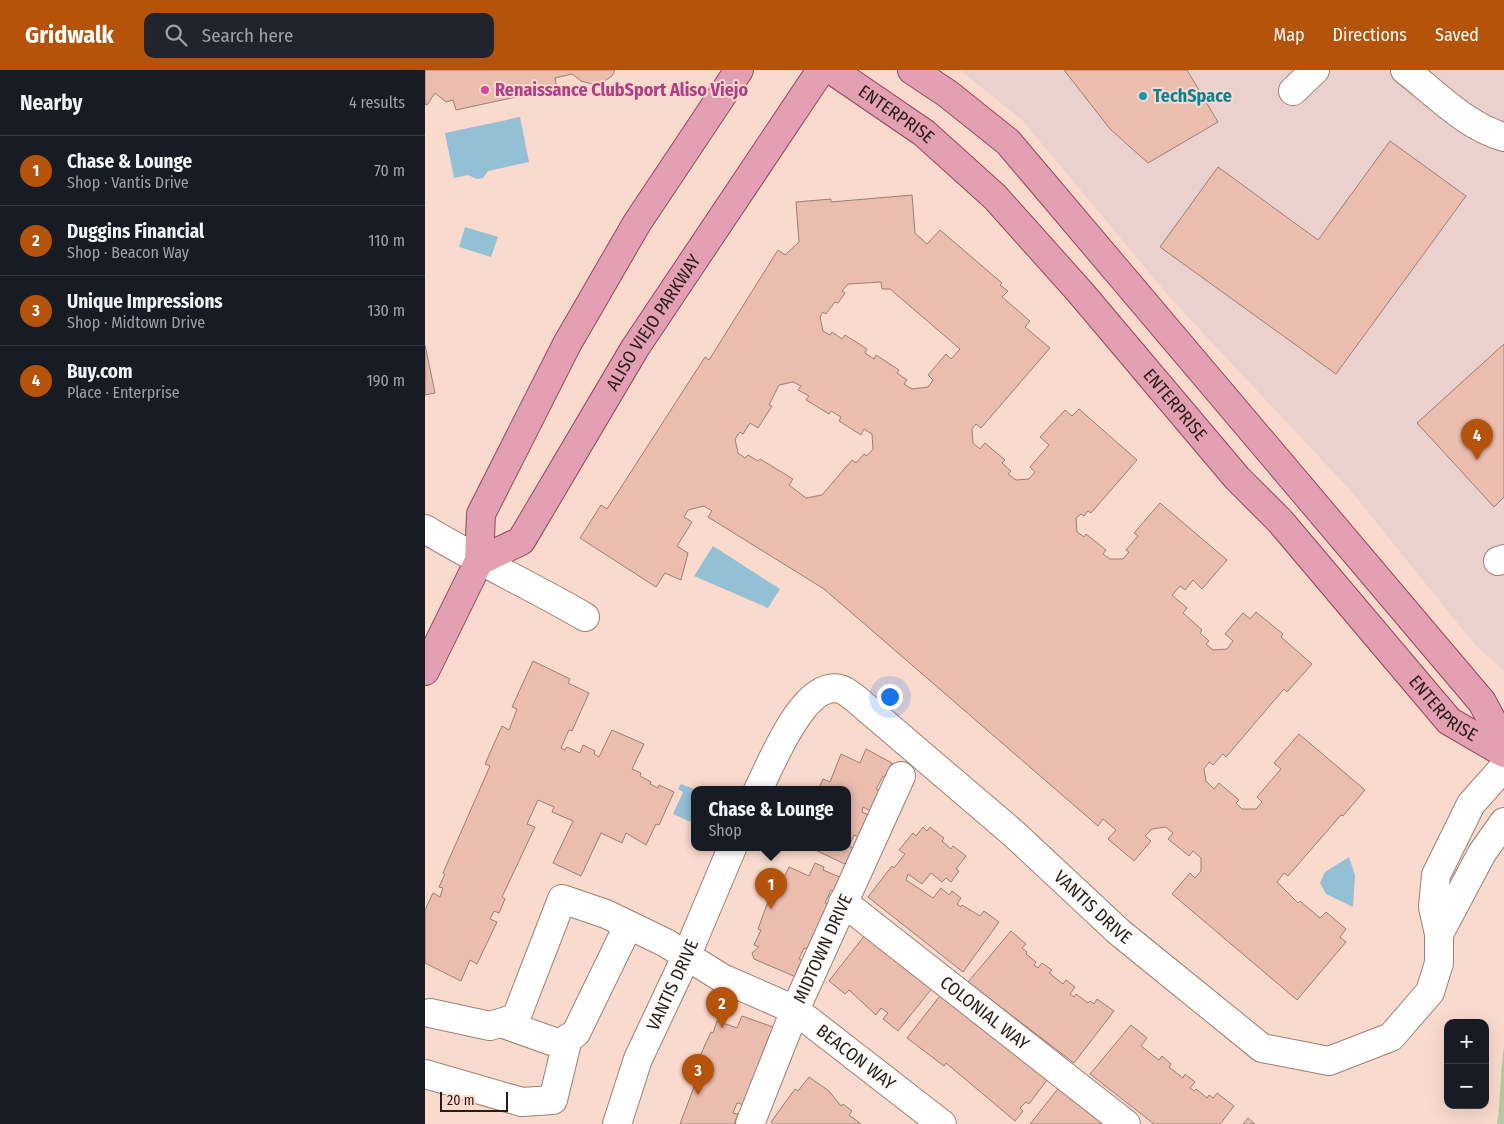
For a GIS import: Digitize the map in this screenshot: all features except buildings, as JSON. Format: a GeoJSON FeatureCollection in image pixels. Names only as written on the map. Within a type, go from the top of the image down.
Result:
{"type":"FeatureCollection","features":[{"type":"Feature","properties":{"kind":"main road"},"geometry":{"type":"LineString","coordinates":[[425,671],[479,561],[481,514],[567,344],[637,223],[739,70]]}},
{"type":"Feature","properties":{"kind":"main road","name":"ALISO VIEJO PARKWAY"},"geometry":{"type":"LineString","coordinates":[[479,561],[521,541],[635,348],[821,70]]}},
{"type":"Feature","properties":{"kind":"main road","name":"ENTERPRISE"},"geometry":{"type":"LineString","coordinates":[[832,70],[924,133],[995,197],[1080,292],[1237,478],[1280,521],[1449,721],[1504,753]]}},
{"type":"Feature","properties":{"kind":"main road","name":"ENTERPRISE"},"geometry":{"type":"LineString","coordinates":[[912,70],[948,94],[1008,142],[1482,702],[1504,743]]}},
{"type":"Feature","properties":{"kind":"street"},"geometry":{"type":"LineString","coordinates":[[1293,91],[1315,70]]}},
{"type":"Feature","properties":{"kind":"street"},"geometry":{"type":"LineString","coordinates":[[1405,70],[1467,119],[1492,134],[1504,137]]}},
{"type":"Feature","properties":{"kind":"street"},"geometry":{"type":"LineString","coordinates":[[425,529],[479,561],[544,593],[585,617]]}},
{"type":"Feature","properties":{"kind":"street","name":"VANTIS DRIVE"},"geometry":{"type":"LineString","coordinates":[[760,786],[801,708],[823,691],[839,688],[856,699],[1013,833],[1119,932],[1263,1048],[1329,1061],[1391,1037],[1430,992],[1439,963],[1439,934],[1433,907],[1436,875],[1471,804],[1504,767]]}},
{"type":"Feature","properties":{"kind":"street","name":"MIDTOWN DRIVE"},"geometry":{"type":"LineString","coordinates":[[750,1124],[795,1010],[901,776]]}},
{"type":"Feature","properties":{"kind":"street","name":"VANTIS DRIVE"},"geometry":{"type":"LineString","coordinates":[[1439,934],[1482,853],[1504,822]]}},
{"type":"Feature","properties":{"kind":"street","name":"VANTIS DRIVE"},"geometry":{"type":"LineString","coordinates":[[617,1124],[638,1059],[686,957],[731,851]]}},
{"type":"Feature","properties":{"kind":"street","name":"BEACON WAY"},"geometry":{"type":"LineString","coordinates":[[501,1023],[517,1018],[561,900],[606,914],[666,943],[722,978],[795,1010],[942,1124]]}},
{"type":"Feature","properties":{"kind":"street","name":"COLONIAL WAY"},"geometry":{"type":"LineString","coordinates":[[843,902],[1126,1124]]}},
{"type":"Feature","properties":{"kind":"street"},"geometry":{"type":"LineString","coordinates":[[430,1013],[490,1026],[501,1023],[560,1044],[576,1033],[629,926]]}},
{"type":"Feature","properties":{"kind":"street"},"geometry":{"type":"LineString","coordinates":[[425,1074],[522,1102],[553,1100],[569,1038]]}},
{"type":"Feature","properties":{"kind":"shaded area"},"geometry":{"type":"Polygon","coordinates":[[[960,70],[1504,70],[1504,671],[1475,645],[1351,491],[1173,301],[1022,120],[960,70]]]}},
{"type":"Feature","properties":{"kind":"green space"},"geometry":{"type":"Polygon","coordinates":[[[1504,1046],[1504,1124],[1497,1124],[1502,1066],[1504,1046]]]}},
{"type":"Feature","properties":{"kind":"water"},"geometry":{"type":"Polygon","coordinates":[[[520,117],[529,162],[488,171],[483,178],[477,179],[468,175],[454,178],[445,133],[520,117]]]}},
{"type":"Feature","properties":{"kind":"water"},"geometry":{"type":"Polygon","coordinates":[[[465,227],[498,237],[491,257],[459,247],[465,227]]]}},
{"type":"Feature","properties":{"kind":"water"},"geometry":{"type":"Polygon","coordinates":[[[713,546],[780,589],[768,608],[694,576],[713,546]]]}},
{"type":"Feature","properties":{"kind":"water"},"geometry":{"type":"Polygon","coordinates":[[[681,784],[691,788],[691,822],[673,814],[683,792],[678,789],[681,784]]]}},
{"type":"Feature","properties":{"kind":"water"},"geometry":{"type":"Polygon","coordinates":[[[1349,857],[1355,875],[1353,907],[1326,894],[1320,883],[1325,872],[1349,857]]]}},
{"type":"Feature","properties":{"kind":"place","name":"Renaissance ClubSport Aliso Viejo"},"geometry":{"type":"Point","coordinates":[485,90]}},
{"type":"Feature","properties":{"kind":"place","name":"TechSpace"},"geometry":{"type":"Point","coordinates":[1143,96]}},
{"type":"Feature","properties":{"kind":"place","name":"Buy.com"},"geometry":{"type":"Point","coordinates":[1477,460]}},
{"type":"Feature","properties":{"kind":"place","name":"Chase & Lounge"},"geometry":{"type":"Point","coordinates":[771,909]}},
{"type":"Feature","properties":{"kind":"place","name":"Duggins Financial"},"geometry":{"type":"Point","coordinates":[722,1028]}},
{"type":"Feature","properties":{"kind":"place","name":"Unique Impressions"},"geometry":{"type":"Point","coordinates":[698,1095]}}]}
